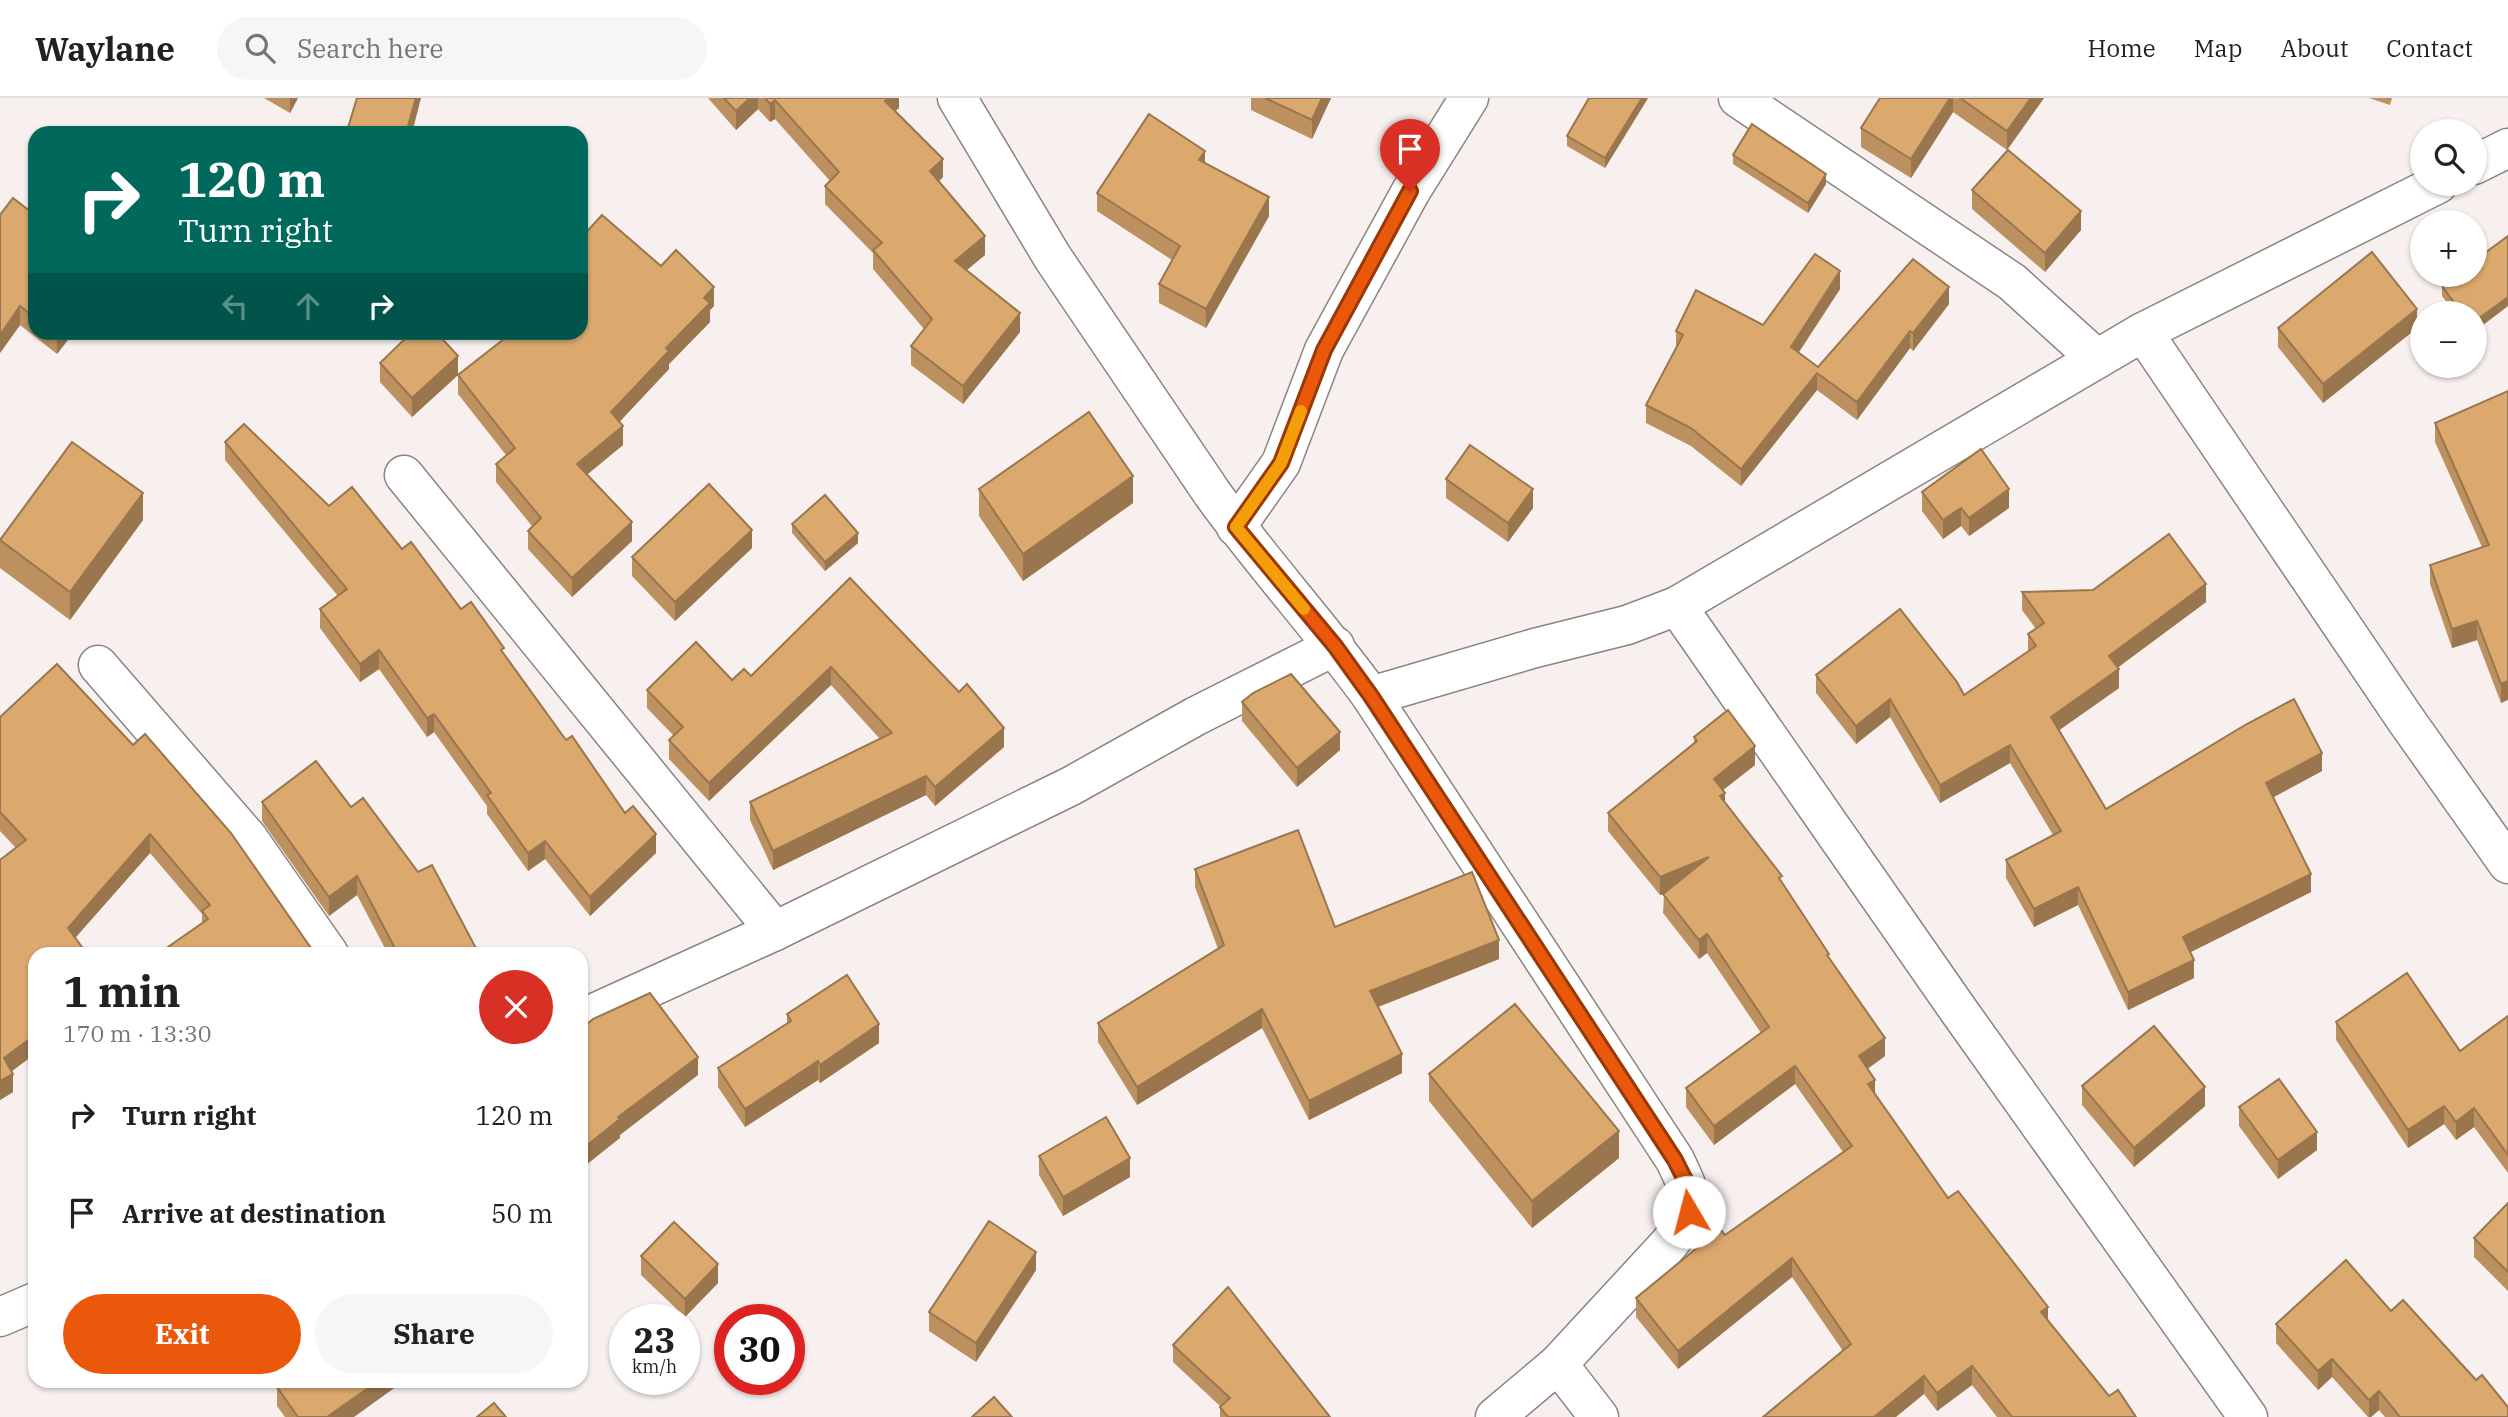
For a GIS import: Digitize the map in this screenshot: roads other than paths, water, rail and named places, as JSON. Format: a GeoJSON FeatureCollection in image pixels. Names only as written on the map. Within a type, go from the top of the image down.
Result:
{"type":"FeatureCollection","features":[{"type":"Feature","properties":{"kind":"street"},"geometry":{"type":"LineString","coordinates":[[957,98],[1053,258],[1236,527],[1335,646],[1371,696],[1675,1160],[1691,1192],[1689,1212],[1682,1228],[1558,1364],[1495,1417]]}},
{"type":"Feature","properties":{"kind":"street"},"geometry":{"type":"LineString","coordinates":[[1236,527],[1281,463],[1324,350],[1410,191],[1469,98]]}},
{"type":"Feature","properties":{"kind":"street"},"geometry":{"type":"LineString","coordinates":[[1738,98],[2012,282],[2097,359]]}},
{"type":"Feature","properties":{"kind":"street"},"geometry":{"type":"LineString","coordinates":[[2487,158],[2508,148]]}},
{"type":"Feature","properties":{"kind":"street"},"geometry":{"type":"LineString","coordinates":[[1371,696],[1535,648],[1627,625],[1676,606],[2143,332],[2414,196]]}},
{"type":"Feature","properties":{"kind":"street"},"geometry":{"type":"LineString","coordinates":[[2143,332],[2406,720],[2508,864]]}},
{"type":"Feature","properties":{"kind":"street"},"geometry":{"type":"LineString","coordinates":[[404,475],[775,931]]}},
{"type":"Feature","properties":{"kind":"street"},"geometry":{"type":"LineString","coordinates":[[1676,606],[1959,1011],[2248,1417]]}},
{"type":"Feature","properties":{"kind":"street"},"geometry":{"type":"LineString","coordinates":[[588,1017],[775,931],[1071,786],[1196,716],[1335,646]]}},
{"type":"Feature","properties":{"kind":"street"},"geometry":{"type":"LineString","coordinates":[[98,665],[247,838],[324,947]]}},
{"type":"Feature","properties":{"kind":"street"},"geometry":{"type":"LineString","coordinates":[[0,1317],[28,1305]]}},
{"type":"Feature","properties":{"kind":"street"},"geometry":{"type":"LineString","coordinates":[[1558,1364],[1600,1417]]}}]}
